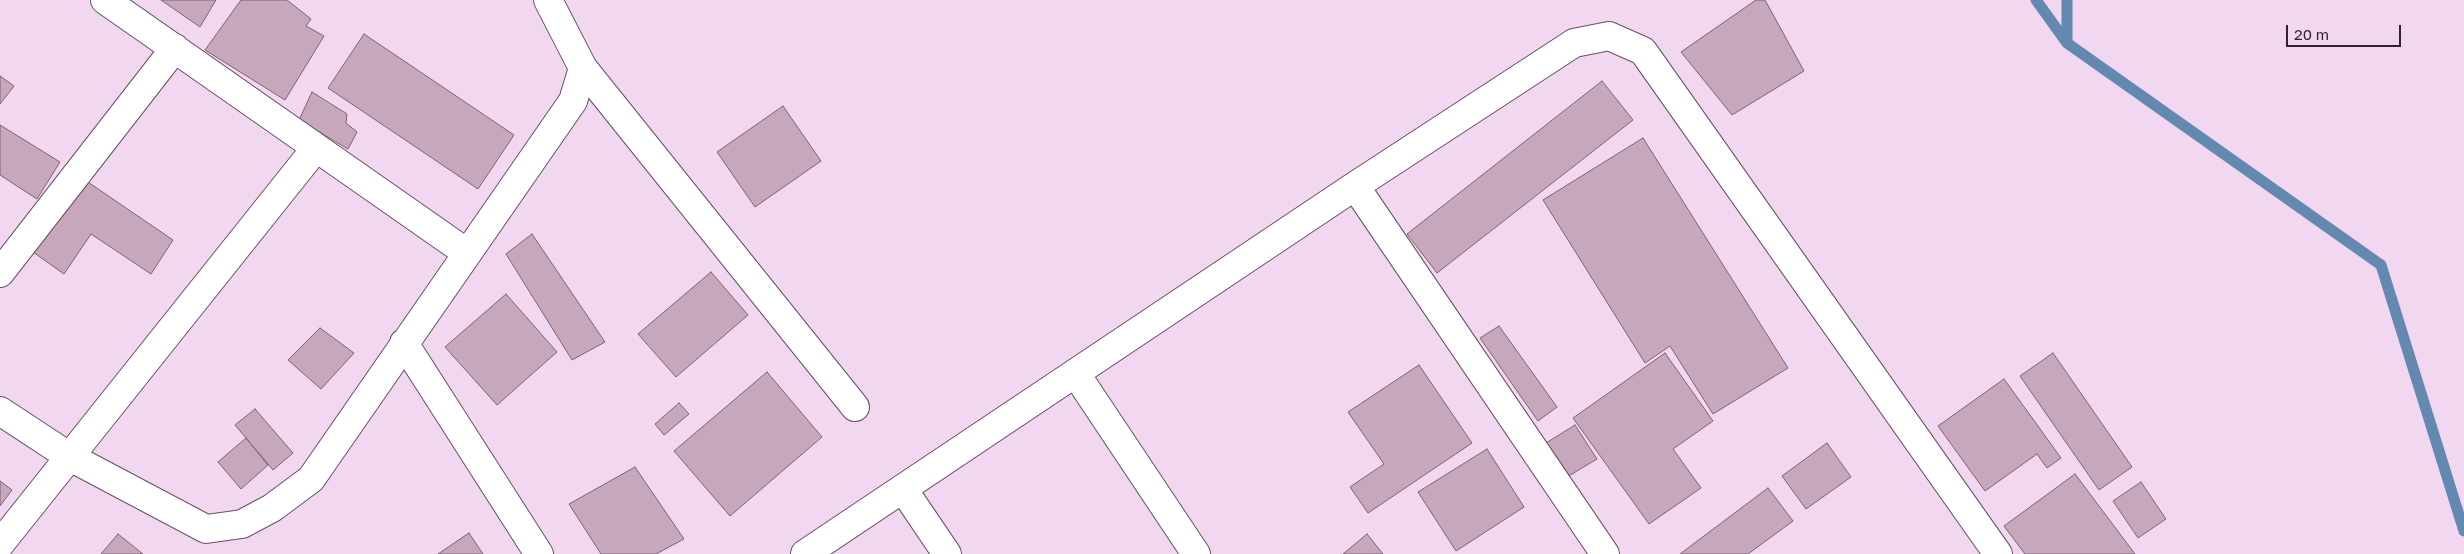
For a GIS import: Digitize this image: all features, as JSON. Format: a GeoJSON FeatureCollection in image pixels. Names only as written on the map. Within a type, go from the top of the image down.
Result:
{"type":"FeatureCollection","features":[{"type":"Feature","properties":{"kind":"street"},"geometry":{"type":"LineString","coordinates":[[105,0],[467,253]]}},
{"type":"Feature","properties":{"kind":"street"},"geometry":{"type":"LineString","coordinates":[[548,0],[583,68],[855,407]]}},
{"type":"Feature","properties":{"kind":"street"},"geometry":{"type":"LineString","coordinates":[[805,554],[1355,186],[1574,43],[1609,36],[1643,51],[1998,554]]}},
{"type":"Feature","properties":{"kind":"street"},"geometry":{"type":"LineString","coordinates":[[0,273],[175,48]]}},
{"type":"Feature","properties":{"kind":"street"},"geometry":{"type":"LineString","coordinates":[[0,410],[70,457],[206,529],[242,524],[272,508],[311,478],[573,101],[583,68]]}},
{"type":"Feature","properties":{"kind":"street"},"geometry":{"type":"LineString","coordinates":[[0,544],[308,158],[313,145]]}},
{"type":"Feature","properties":{"kind":"street"},"geometry":{"type":"LineString","coordinates":[[1355,186],[1605,554]]}},
{"type":"Feature","properties":{"kind":"street"},"geometry":{"type":"LineString","coordinates":[[404,344],[539,554]]}},
{"type":"Feature","properties":{"kind":"street"},"geometry":{"type":"LineString","coordinates":[[1076,374],[1196,554]]}},
{"type":"Feature","properties":{"kind":"street"},"geometry":{"type":"LineString","coordinates":[[903,489],[947,554]]}},
{"type":"Feature","properties":{"kind":"building"},"geometry":{"type":"Polygon","coordinates":[[[161,0],[216,0],[200,27],[161,0]]]}},
{"type":"Feature","properties":{"kind":"building"},"geometry":{"type":"Polygon","coordinates":[[[241,0],[287,0],[311,19],[306,26],[324,36],[285,100],[205,50],[241,0]]]}},
{"type":"Feature","properties":{"kind":"building"},"geometry":{"type":"Polygon","coordinates":[[[1756,0],[1765,0],[1804,71],[1732,115],[1681,52],[1756,0]]]}},
{"type":"Feature","properties":{"kind":"building"},"geometry":{"type":"Polygon","coordinates":[[[364,34],[514,135],[478,189],[328,88],[364,34]]]}},
{"type":"Feature","properties":{"kind":"building"},"geometry":{"type":"Polygon","coordinates":[[[0,76],[14,86],[0,104],[0,76]]]}},
{"type":"Feature","properties":{"kind":"building"},"geometry":{"type":"Polygon","coordinates":[[[1602,81],[1633,120],[1437,273],[1407,234],[1602,81]]]}},
{"type":"Feature","properties":{"kind":"building"},"geometry":{"type":"Polygon","coordinates":[[[312,92],[347,114],[346,123],[357,132],[348,149],[299,120],[312,92]]]}},
{"type":"Feature","properties":{"kind":"building"},"geometry":{"type":"Polygon","coordinates":[[[783,106],[821,161],[755,207],[717,152],[783,106]]]}},
{"type":"Feature","properties":{"kind":"building"},"geometry":{"type":"Polygon","coordinates":[[[0,125],[60,162],[37,199],[0,175],[0,125]]]}},
{"type":"Feature","properties":{"kind":"building"},"geometry":{"type":"Polygon","coordinates":[[[1643,138],[1788,368],[1713,414],[1670,346],[1645,363],[1543,200],[1643,138]]]}},
{"type":"Feature","properties":{"kind":"building"},"geometry":{"type":"Polygon","coordinates":[[[82,178],[173,240],[151,274],[91,234],[64,274],[33,252],[82,178]]]}},
{"type":"Feature","properties":{"kind":"building"},"geometry":{"type":"Polygon","coordinates":[[[532,234],[605,342],[572,360],[506,254],[532,234]]]}},
{"type":"Feature","properties":{"kind":"building"},"geometry":{"type":"Polygon","coordinates":[[[711,272],[748,315],[676,377],[638,334],[711,272]]]}},
{"type":"Feature","properties":{"kind":"building"},"geometry":{"type":"Polygon","coordinates":[[[506,294],[557,352],[497,405],[445,347],[506,294]]]}},
{"type":"Feature","properties":{"kind":"building"},"geometry":{"type":"Polygon","coordinates":[[[1499,326],[1557,407],[1538,421],[1480,338],[1499,326]]]}},
{"type":"Feature","properties":{"kind":"building"},"geometry":{"type":"Polygon","coordinates":[[[320,328],[354,353],[321,389],[288,360],[320,328]]]}},
{"type":"Feature","properties":{"kind":"building"},"geometry":{"type":"Polygon","coordinates":[[[1665,353],[1713,421],[1673,449],[1701,488],[1649,524],[1573,418],[1665,353]]]}},
{"type":"Feature","properties":{"kind":"building"},"geometry":{"type":"Polygon","coordinates":[[[2053,353],[2132,467],[2099,490],[2020,376],[2053,353]]]}},
{"type":"Feature","properties":{"kind":"building"},"geometry":{"type":"Polygon","coordinates":[[[1419,365],[1472,443],[1368,513],[1350,487],[1384,464],[1348,412],[1419,365]]]}},
{"type":"Feature","properties":{"kind":"building"},"geometry":{"type":"Polygon","coordinates":[[[767,372],[822,437],[730,516],[674,451],[767,372]]]}},
{"type":"Feature","properties":{"kind":"building"},"geometry":{"type":"Polygon","coordinates":[[[2004,379],[2061,458],[2047,468],[2037,454],[1985,491],[1938,426],[2004,379]]]}},
{"type":"Feature","properties":{"kind":"building"},"geometry":{"type":"Polygon","coordinates":[[[679,403],[689,414],[664,435],[655,424],[679,403]]]}},
{"type":"Feature","properties":{"kind":"building"},"geometry":{"type":"Polygon","coordinates":[[[255,409],[293,453],[273,470],[235,425],[255,409]]]}},
{"type":"Feature","properties":{"kind":"building"},"geometry":{"type":"Polygon","coordinates":[[[1575,425],[1597,459],[1567,477],[1546,443],[1575,425]]]}},
{"type":"Feature","properties":{"kind":"building"},"geometry":{"type":"Polygon","coordinates":[[[246,438],[268,465],[241,489],[218,462],[246,438]]]}},
{"type":"Feature","properties":{"kind":"building"},"geometry":{"type":"Polygon","coordinates":[[[1827,443],[1851,477],[1806,509],[1782,476],[1827,443]]]}},
{"type":"Feature","properties":{"kind":"building"},"geometry":{"type":"Polygon","coordinates":[[[1487,449],[1524,507],[1456,551],[1418,492],[1487,449]]]}},
{"type":"Feature","properties":{"kind":"building"},"geometry":{"type":"Polygon","coordinates":[[[635,467],[684,539],[656,554],[601,554],[569,504],[635,467]]]}},
{"type":"Feature","properties":{"kind":"building"},"geometry":{"type":"Polygon","coordinates":[[[2075,474],[2135,554],[2025,554],[2004,526],[2075,474]]]}},
{"type":"Feature","properties":{"kind":"building"},"geometry":{"type":"Polygon","coordinates":[[[0,481],[12,490],[0,506],[0,481]]]}},
{"type":"Feature","properties":{"kind":"building"},"geometry":{"type":"Polygon","coordinates":[[[2141,482],[2166,519],[2138,538],[2113,501],[2141,482]]]}},
{"type":"Feature","properties":{"kind":"building"},"geometry":{"type":"Polygon","coordinates":[[[1768,488],[1793,521],[1748,554],[1680,554],[1768,488]]]}},
{"type":"Feature","properties":{"kind":"building"},"geometry":{"type":"Polygon","coordinates":[[[469,533],[483,554],[438,554],[469,533]]]}},
{"type":"Feature","properties":{"kind":"building"},"geometry":{"type":"Polygon","coordinates":[[[118,534],[143,554],[101,554],[118,534]]]}},
{"type":"Feature","properties":{"kind":"building"},"geometry":{"type":"Polygon","coordinates":[[[1367,534],[1383,554],[1343,554],[1367,534]]]}},
{"type":"Feature","properties":{"kind":"waterway"},"geometry":{"type":"LineString","coordinates":[[2036,0],[2067,43]]}},
{"type":"Feature","properties":{"kind":"waterway"},"geometry":{"type":"LineString","coordinates":[[2067,0],[2067,43],[2381,265],[2464,531]]}}]}
